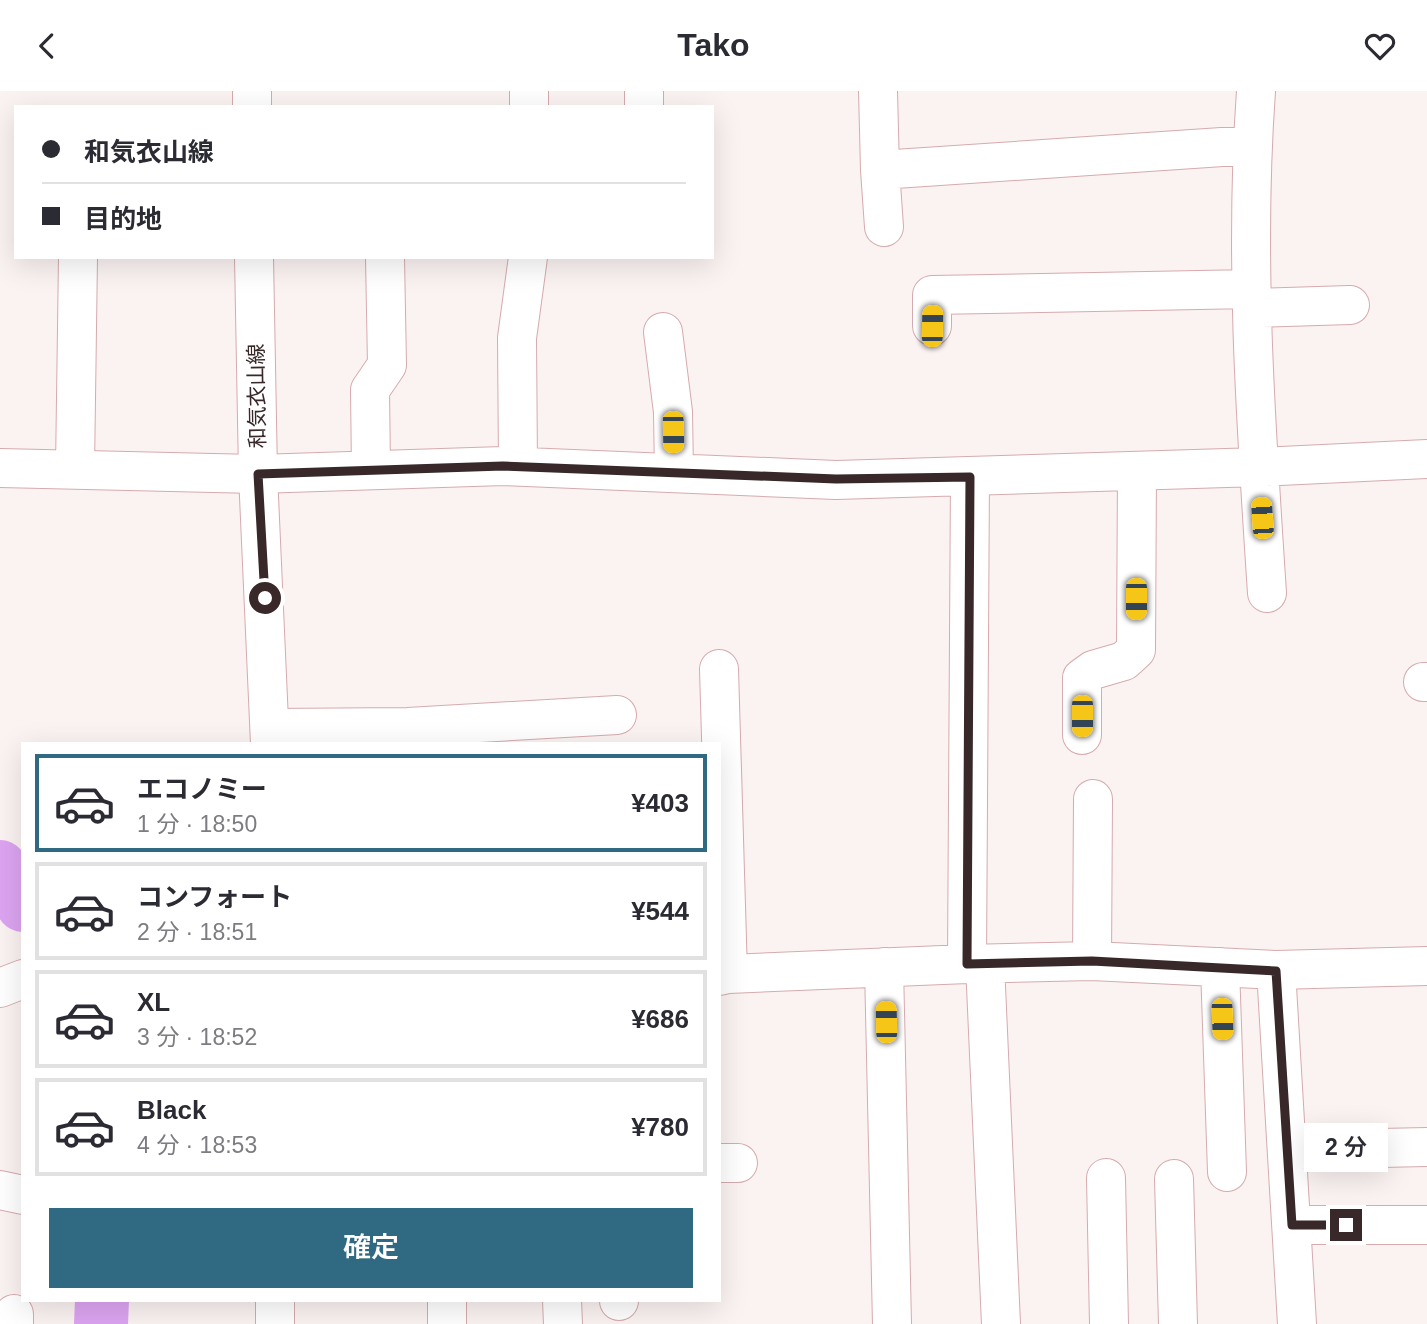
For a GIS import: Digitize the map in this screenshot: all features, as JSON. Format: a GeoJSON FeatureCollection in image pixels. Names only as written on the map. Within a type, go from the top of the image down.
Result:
{"type":"FeatureCollection","features":[{"type":"Feature","properties":{"kind":"street"},"geometry":{"type":"LineString","coordinates":[[878,91],[884,227]]}},
{"type":"Feature","properties":{"kind":"street"},"geometry":{"type":"LineString","coordinates":[[1256,91],[1252,145],[1251,298],[1267,593]]}},
{"type":"Feature","properties":{"kind":"street"},"geometry":{"type":"LineString","coordinates":[[880,170],[1252,145]]}},
{"type":"Feature","properties":{"kind":"street"},"geometry":{"type":"LineString","coordinates":[[75,469],[78,259]]}},
{"type":"Feature","properties":{"kind":"street","name":"和気衣山線"},"geometry":{"type":"LineString","coordinates":[[254,259],[258,474],[270,736]]}},
{"type":"Feature","properties":{"kind":"street"},"geometry":{"type":"LineString","coordinates":[[371,470],[370,390],[387,365],[384,259]]}},
{"type":"Feature","properties":{"kind":"street"},"geometry":{"type":"LineString","coordinates":[[519,466],[517,338],[528,259]]}},
{"type":"Feature","properties":{"kind":"street"},"geometry":{"type":"LineString","coordinates":[[932,326],[932,295],[1251,298],[1350,305]]}},
{"type":"Feature","properties":{"kind":"street"},"geometry":{"type":"LineString","coordinates":[[663,332],[673,412],[674,473]]}},
{"type":"Feature","properties":{"kind":"street"},"geometry":{"type":"LineString","coordinates":[[0,468],[258,474],[519,466],[836,479],[970,477],[1427,459]]}},
{"type":"Feature","properties":{"kind":"street"},"geometry":{"type":"LineString","coordinates":[[1082,734],[1082,678],[1093,670],[1124,661],[1136,650],[1137,471]]}},
{"type":"Feature","properties":{"kind":"street"},"geometry":{"type":"LineString","coordinates":[[970,477],[976,964],[1001,1324]]}},
{"type":"Feature","properties":{"kind":"street"},"geometry":{"type":"LineString","coordinates":[[717,669],[719,742]]}},
{"type":"Feature","properties":{"kind":"street"},"geometry":{"type":"LineString","coordinates":[[270,736],[617,715]]}},
{"type":"Feature","properties":{"kind":"street"},"geometry":{"type":"LineString","coordinates":[[1092,961],[1093,799]]}},
{"type":"Feature","properties":{"kind":"street"},"geometry":{"type":"LineString","coordinates":[[721,844],[724,975],[1092,961],[1276,971],[1427,966]]}},
{"type":"Feature","properties":{"kind":"street"},"geometry":{"type":"LineString","coordinates":[[884,967],[892,1324]]}},
{"type":"Feature","properties":{"kind":"street"},"geometry":{"type":"LineString","coordinates":[[1220,967],[1227,1172]]}},
{"type":"Feature","properties":{"kind":"street"},"geometry":{"type":"LineString","coordinates":[[1276,971],[1297,1324]]}},
{"type":"Feature","properties":{"kind":"street"},"geometry":{"type":"LineString","coordinates":[[0,988],[21,980]]}},
{"type":"Feature","properties":{"kind":"street"},"geometry":{"type":"LineString","coordinates":[[1287,1150],[1427,1147]]}},
{"type":"Feature","properties":{"kind":"street"},"geometry":{"type":"LineString","coordinates":[[1106,1178],[1109,1324]]}},
{"type":"Feature","properties":{"kind":"street"},"geometry":{"type":"LineString","coordinates":[[1174,1179],[1178,1324]]}},
{"type":"Feature","properties":{"kind":"street"},"geometry":{"type":"LineString","coordinates":[[0,1190],[21,1195]]}},
{"type":"Feature","properties":{"kind":"street"},"geometry":{"type":"LineString","coordinates":[[1292,1225],[1427,1226]]}},
{"type":"Feature","properties":{"kind":"street"},"geometry":{"type":"LineString","coordinates":[[275,1302],[275,1324]]}},
{"type":"Feature","properties":{"kind":"street"},"geometry":{"type":"LineString","coordinates":[[447,1302],[447,1324]]}},
{"type":"Feature","properties":{"kind":"street"},"geometry":{"type":"LineString","coordinates":[[562,1302],[563,1324]]}},
{"type":"Feature","properties":{"kind":"waterway"},"geometry":{"type":"LineString","coordinates":[[0,867],[21,902]]}},
{"type":"Feature","properties":{"kind":"waterway"},"geometry":{"type":"LineString","coordinates":[[101,1324],[102,1302]]}},
{"type":"Feature","properties":{"kind":"route"},"geometry":{"type":"LineString","coordinates":[[265,598],[258,474],[503,466],[836,479],[970,477],[967,964],[1092,961],[1276,971],[1292,1225],[1346,1225]]}}]}
